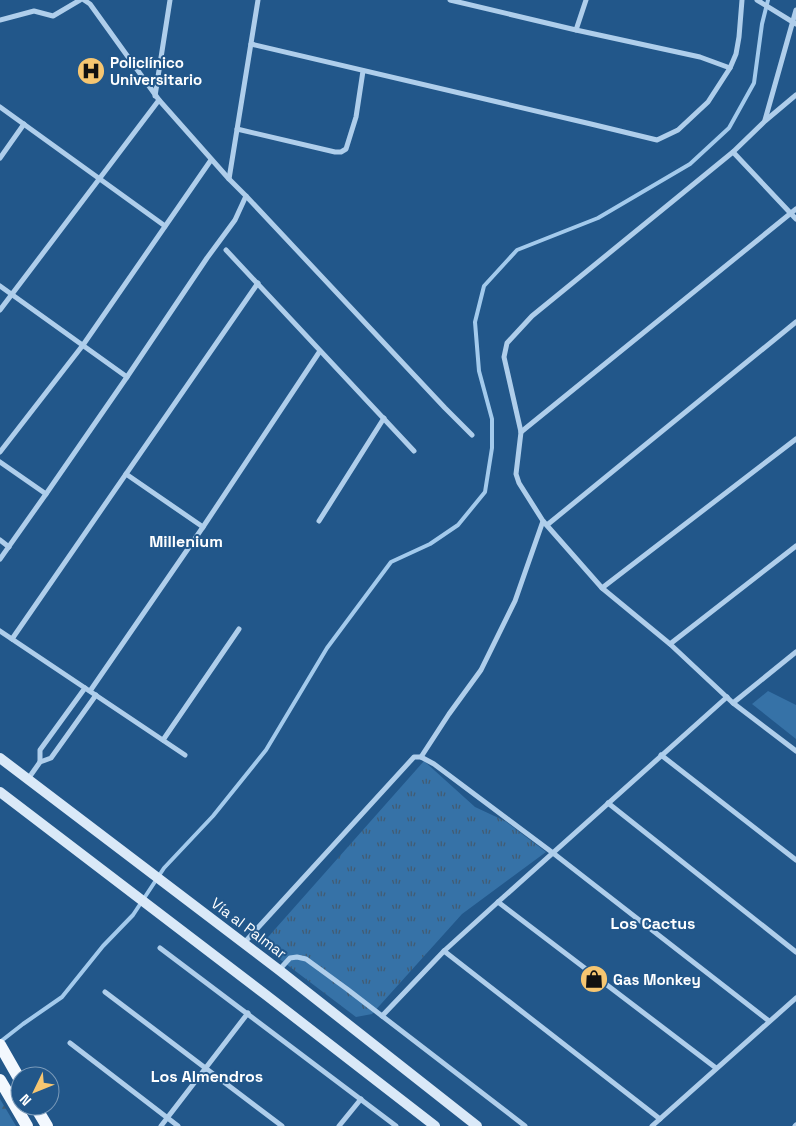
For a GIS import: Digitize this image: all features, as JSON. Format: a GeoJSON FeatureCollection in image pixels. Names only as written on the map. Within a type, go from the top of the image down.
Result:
{"type":"FeatureCollection","features":[{"type":"Feature","properties":{"kind":"main road","name":"Vía al Palmar"},"geometry":{"type":"LineString","coordinates":[[0,758],[279,970],[477,1126]]}},
{"type":"Feature","properties":{"kind":"main road"},"geometry":{"type":"LineString","coordinates":[[0,792],[435,1126]]}},
{"type":"Feature","properties":{"kind":"main road"},"geometry":{"type":"LineString","coordinates":[[0,1045],[12,1066]]}},
{"type":"Feature","properties":{"kind":"main road"},"geometry":{"type":"LineString","coordinates":[[3,1084],[27,1126]]}},
{"type":"Feature","properties":{"kind":"street"},"geometry":{"type":"LineString","coordinates":[[0,20],[34,11],[53,16],[80,0]]}},
{"type":"Feature","properties":{"kind":"street"},"geometry":{"type":"LineString","coordinates":[[84,0],[90,4],[157,98],[211,160],[472,435]]}},
{"type":"Feature","properties":{"kind":"street"},"geometry":{"type":"LineString","coordinates":[[0,310],[100,180],[157,98],[170,0]]}},
{"type":"Feature","properties":{"kind":"street"},"geometry":{"type":"LineString","coordinates":[[229,180],[258,0]]}},
{"type":"Feature","properties":{"kind":"street"},"geometry":{"type":"LineString","coordinates":[[450,0],[700,57],[730,68]]}},
{"type":"Feature","properties":{"kind":"street"},"geometry":{"type":"LineString","coordinates":[[576,30],[586,0]]}},
{"type":"Feature","properties":{"kind":"street"},"geometry":{"type":"LineString","coordinates":[[251,44],[657,140],[678,130],[708,102],[730,68],[736,54],[742,0]]}},
{"type":"Feature","properties":{"kind":"street"},"geometry":{"type":"LineString","coordinates":[[757,0],[795,23]]}},
{"type":"Feature","properties":{"kind":"street"},"geometry":{"type":"LineString","coordinates":[[765,121],[795,23],[796,10]]}},
{"type":"Feature","properties":{"kind":"street"},"geometry":{"type":"LineString","coordinates":[[237,129],[335,152],[344,151],[356,117],[363,71]]}},
{"type":"Feature","properties":{"kind":"street"},"geometry":{"type":"LineString","coordinates":[[796,95],[765,121],[733,152],[532,316],[507,343],[504,357],[521,432],[516,474],[519,484],[545,523],[602,588],[670,644],[727,697],[796,751]]}},
{"type":"Feature","properties":{"kind":"street"},"geometry":{"type":"LineString","coordinates":[[0,107],[165,226]]}},
{"type":"Feature","properties":{"kind":"street"},"geometry":{"type":"LineString","coordinates":[[0,158],[24,124]]}},
{"type":"Feature","properties":{"kind":"street"},"geometry":{"type":"LineString","coordinates":[[733,152],[796,220]]}},
{"type":"Feature","properties":{"kind":"street"},"geometry":{"type":"LineString","coordinates":[[0,452],[83,345],[211,160]]}},
{"type":"Feature","properties":{"kind":"street"},"geometry":{"type":"LineString","coordinates":[[0,559],[235,220],[246,196]]}},
{"type":"Feature","properties":{"kind":"street"},"geometry":{"type":"LineString","coordinates":[[521,432],[796,209]]}},
{"type":"Feature","properties":{"kind":"street"},"geometry":{"type":"LineString","coordinates":[[226,250],[414,451]]}},
{"type":"Feature","properties":{"kind":"street"},"geometry":{"type":"LineString","coordinates":[[12,639],[258,283]]}},
{"type":"Feature","properties":{"kind":"street"},"geometry":{"type":"LineString","coordinates":[[0,286],[127,377]]}},
{"type":"Feature","properties":{"kind":"street"},"geometry":{"type":"LineString","coordinates":[[420,757],[481,670],[515,601],[545,523],[796,322]]}},
{"type":"Feature","properties":{"kind":"street"},"geometry":{"type":"LineString","coordinates":[[90,691],[320,351]]}},
{"type":"Feature","properties":{"kind":"street"},"geometry":{"type":"LineString","coordinates":[[319,521],[384,418]]}},
{"type":"Feature","properties":{"kind":"street"},"geometry":{"type":"LineString","coordinates":[[602,588],[796,438]]}},
{"type":"Feature","properties":{"kind":"street"},"geometry":{"type":"LineString","coordinates":[[0,462],[46,494]]}},
{"type":"Feature","properties":{"kind":"street"},"geometry":{"type":"LineString","coordinates":[[126,474],[202,527]]}},
{"type":"Feature","properties":{"kind":"street"},"geometry":{"type":"LineString","coordinates":[[0,540],[9,547]]}},
{"type":"Feature","properties":{"kind":"street"},"geometry":{"type":"LineString","coordinates":[[670,644],[796,546]]}},
{"type":"Feature","properties":{"kind":"street"},"geometry":{"type":"LineString","coordinates":[[163,740],[239,629]]}},
{"type":"Feature","properties":{"kind":"street"},"geometry":{"type":"LineString","coordinates":[[0,631],[185,754]]}},
{"type":"Feature","properties":{"kind":"street"},"geometry":{"type":"LineString","coordinates":[[733,702],[796,652]]}},
{"type":"Feature","properties":{"kind":"street"},"geometry":{"type":"LineString","coordinates":[[40,762],[40,750],[85,688]]}},
{"type":"Feature","properties":{"kind":"street"},"geometry":{"type":"LineString","coordinates":[[28,779],[40,762],[51,758],[96,695]]}},
{"type":"Feature","properties":{"kind":"street"},"geometry":{"type":"LineString","coordinates":[[382,1016],[444,951],[727,697]]}},
{"type":"Feature","properties":{"kind":"street"},"geometry":{"type":"LineString","coordinates":[[661,755],[796,860]]}},
{"type":"Feature","properties":{"kind":"street"},"geometry":{"type":"LineString","coordinates":[[244,943],[414,757],[420,757],[434,764],[552,853],[769,1021]]}},
{"type":"Feature","properties":{"kind":"street"},"geometry":{"type":"LineString","coordinates":[[608,803],[796,952]]}},
{"type":"Feature","properties":{"kind":"street"},"geometry":{"type":"LineString","coordinates":[[498,902],[716,1068]]}},
{"type":"Feature","properties":{"kind":"street"},"geometry":{"type":"LineString","coordinates":[[160,948],[396,1126]]}},
{"type":"Feature","properties":{"kind":"street"},"geometry":{"type":"LineString","coordinates":[[444,951],[660,1119]]}},
{"type":"Feature","properties":{"kind":"street"},"geometry":{"type":"LineString","coordinates":[[279,970],[290,958],[306,959],[347,988],[525,1126]]}},
{"type":"Feature","properties":{"kind":"street"},"geometry":{"type":"LineString","coordinates":[[105,992],[282,1126]]}},
{"type":"Feature","properties":{"kind":"street"},"geometry":{"type":"LineString","coordinates":[[652,1126],[796,998]]}},
{"type":"Feature","properties":{"kind":"street"},"geometry":{"type":"LineString","coordinates":[[161,1126],[248,1013]]}},
{"type":"Feature","properties":{"kind":"street"},"geometry":{"type":"LineString","coordinates":[[70,1043],[178,1126]]}},
{"type":"Feature","properties":{"kind":"street"},"geometry":{"type":"LineString","coordinates":[[339,1126],[360,1099]]}},
{"type":"Feature","properties":{"kind":"green space"},"geometry":{"type":"Polygon","coordinates":[[[768,691],[796,705],[796,739],[752,704],[768,691]]]}},
{"type":"Feature","properties":{"kind":"green space"},"geometry":{"type":"Polygon","coordinates":[[[424,761],[475,807],[505,821],[546,852],[462,914],[372,1014],[356,1017],[261,945],[424,761]]]}},
{"type":"Feature","properties":{"kind":"green space"},"geometry":{"type":"Polygon","coordinates":[[[0,1099],[16,1126],[0,1126],[0,1099]]]}},
{"type":"Feature","properties":{"kind":"waterway"},"geometry":{"type":"LineString","coordinates":[[0,1042],[62,997],[103,946],[133,915],[164,868],[213,816],[266,750],[327,648],[391,562],[430,544],[458,525],[485,492],[492,448],[492,419],[479,371],[475,322],[484,286],[517,250],[598,218],[690,164],[729,128],[754,83],[762,24],[768,0]]}},
{"type":"Feature","properties":{"kind":"place","name":"Policlínico Universitario"},"geometry":{"type":"Point","coordinates":[91,71]}},
{"type":"Feature","properties":{"kind":"place","name":"Gas Monkey"},"geometry":{"type":"Point","coordinates":[594,979]}},
{"type":"Feature","properties":{"kind":"district","name":"Millenium"},"geometry":{"type":"Point","coordinates":[186,541]}},
{"type":"Feature","properties":{"kind":"district","name":"Los Cactus"},"geometry":{"type":"Point","coordinates":[653,923]}},
{"type":"Feature","properties":{"kind":"district","name":"Los Almendros"},"geometry":{"type":"Point","coordinates":[207,1076]}}]}
